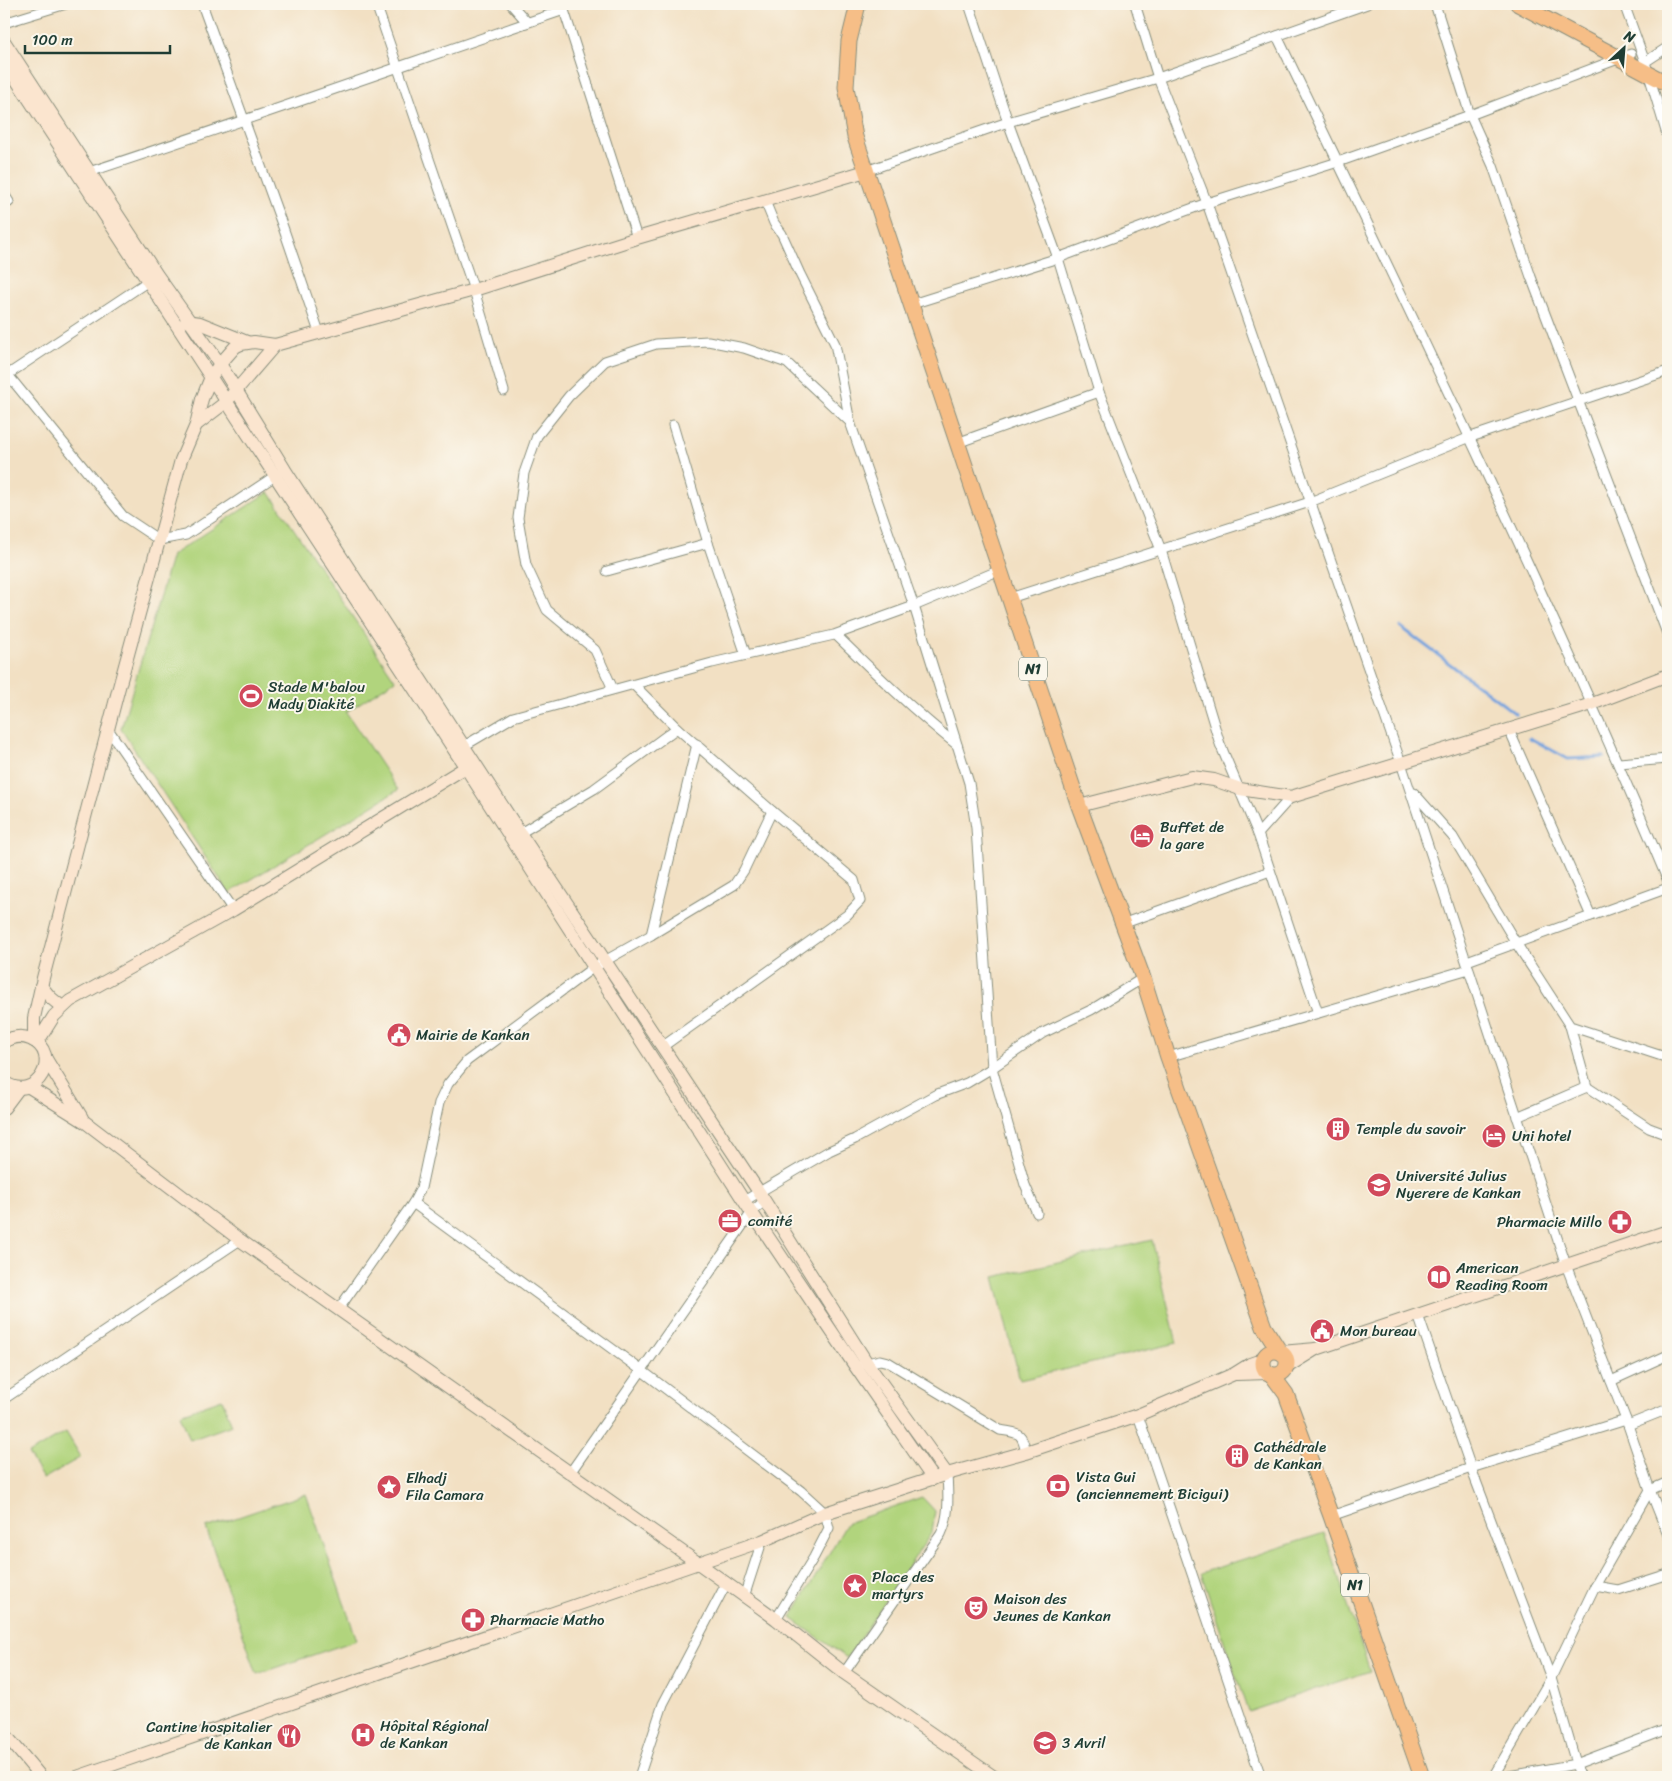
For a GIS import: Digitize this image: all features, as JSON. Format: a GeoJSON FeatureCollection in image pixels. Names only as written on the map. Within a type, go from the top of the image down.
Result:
{"type":"FeatureCollection","features":[{"type":"Feature","properties":{"kind":"highway","name":"N1"},"geometry":{"type":"LineString","coordinates":[[858,4],[849,41],[846,87],[855,137],[1080,806],[1143,978],[1168,1057],[1264,1327],[1272,1361],[1331,1516],[1422,1777]]}},
{"type":"Feature","properties":{"kind":"highway"},"geometry":{"type":"LineString","coordinates":[[1518,4],[1646,67],[1668,74]]}},
{"type":"Feature","properties":{"kind":"highway"},"geometry":{"type":"LineString","coordinates":[[1536,4],[1625,56]]}},
{"type":"Feature","properties":{"kind":"highway"},"geometry":{"type":"LineString","coordinates":[[1646,67],[1668,84]]}},
{"type":"Feature","properties":{"kind":"highway"},"geometry":{"type":"LineString","coordinates":[[1272,1361],[1280,1375],[1286,1368]]}},
{"type":"Feature","properties":{"kind":"highway","name":"N1"},"geometry":{"type":"LineString","coordinates":[[1286,1368],[1286,1394]]}},
{"type":"Feature","properties":{"kind":"main road"},"geometry":{"type":"LineString","coordinates":[[4,40],[89,172],[152,278],[176,323],[226,402],[280,473],[464,746],[470,765]]}},
{"type":"Feature","properties":{"kind":"main road"},"geometry":{"type":"LineString","coordinates":[[4,61],[152,278],[190,321],[237,390],[280,473],[599,964],[744,1201],[861,1365],[947,1474]]}},
{"type":"Feature","properties":{"kind":"main road"},"geometry":{"type":"LineString","coordinates":[[176,323],[190,321],[200,323],[247,342],[275,345],[474,290],[637,238],[866,171]]}},
{"type":"Feature","properties":{"kind":"main road"},"geometry":{"type":"LineString","coordinates":[[35,1042],[34,1018],[42,986],[108,728],[181,460],[196,424],[202,399],[211,377],[235,347],[247,342]]}},
{"type":"Feature","properties":{"kind":"main road"},"geometry":{"type":"LineString","coordinates":[[196,424],[226,402],[275,345]]}},
{"type":"Feature","properties":{"kind":"main road"},"geometry":{"type":"LineString","coordinates":[[1080,806],[1192,777],[1291,797],[1592,704],[1668,675]]}},
{"type":"Feature","properties":{"kind":"main road"},"geometry":{"type":"LineString","coordinates":[[35,1042],[62,1007],[233,910],[470,765]]}},
{"type":"Feature","properties":{"kind":"main road"},"geometry":{"type":"LineString","coordinates":[[599,964],[662,1047],[761,1196],[861,1365],[933,1479]]}},
{"type":"Feature","properties":{"kind":"main road"},"geometry":{"type":"LineString","coordinates":[[42,986],[51,998],[62,1007]]}},
{"type":"Feature","properties":{"kind":"main road"},"geometry":{"type":"LineString","coordinates":[[18,1037],[34,1018]]}},
{"type":"Feature","properties":{"kind":"main road"},"geometry":{"type":"LineString","coordinates":[[4,1042],[18,1037],[26,1037],[35,1042],[44,1053],[85,1122]]}},
{"type":"Feature","properties":{"kind":"main road"},"geometry":{"type":"LineString","coordinates":[[4,1108],[24,1088],[36,1082],[42,1076],[46,1059]]}},
{"type":"Feature","properties":{"kind":"main road"},"geometry":{"type":"LineString","coordinates":[[4,1082],[9,1086],[24,1088],[85,1122],[240,1240],[698,1563],[776,1619],[844,1673],[994,1777]]}},
{"type":"Feature","properties":{"kind":"main road"},"geometry":{"type":"LineString","coordinates":[[77,1777],[762,1541],[826,1512],[947,1474],[1026,1452],[1138,1415],[1234,1374],[1250,1364],[1272,1361],[1316,1349],[1668,1231]]}},
{"type":"Feature","properties":{"kind":"main road"},"geometry":{"type":"LineString","coordinates":[[1286,1368],[1316,1349]]}},
{"type":"Feature","properties":{"kind":"main road"},"geometry":{"type":"LineString","coordinates":[[4,1733],[42,1777]]}},
{"type":"Feature","properties":{"kind":"street"},"geometry":{"type":"LineString","coordinates":[[4,24],[66,4]]}},
{"type":"Feature","properties":{"kind":"street"},"geometry":{"type":"LineString","coordinates":[[202,4],[319,332]]}},
{"type":"Feature","properties":{"kind":"street"},"geometry":{"type":"LineString","coordinates":[[376,4],[474,290],[504,391]]}},
{"type":"Feature","properties":{"kind":"street"},"geometry":{"type":"LineString","coordinates":[[511,4],[527,22]]}},
{"type":"Feature","properties":{"kind":"street"},"geometry":{"type":"LineString","coordinates":[[969,4],[1008,122],[1058,258],[1099,392],[1161,550],[1220,744],[1258,834],[1318,1013]]}},
{"type":"Feature","properties":{"kind":"street"},"geometry":{"type":"LineString","coordinates":[[1135,4],[1158,78],[1206,203],[1402,763],[1566,1265],[1668,1535]]}},
{"type":"Feature","properties":{"kind":"street"},"geometry":{"type":"LineString","coordinates":[[866,171],[1008,122],[1158,78],[1367,4]]}},
{"type":"Feature","properties":{"kind":"street"},"geometry":{"type":"LineString","coordinates":[[1435,4],[1470,115],[1493,166],[1530,277],[1668,636]]}},
{"type":"Feature","properties":{"kind":"street"},"geometry":{"type":"LineString","coordinates":[[1624,4],[1668,138]]}},
{"type":"Feature","properties":{"kind":"street"},"geometry":{"type":"LineString","coordinates":[[89,172],[244,121],[527,22],[563,5],[637,238]]}},
{"type":"Feature","properties":{"kind":"street"},"geometry":{"type":"LineString","coordinates":[[1277,36],[1592,704],[1619,763],[1668,881]]}},
{"type":"Feature","properties":{"kind":"street"},"geometry":{"type":"LineString","coordinates":[[1646,67],[1668,47]]}},
{"type":"Feature","properties":{"kind":"street"},"geometry":{"type":"LineString","coordinates":[[912,304],[1058,258],[1206,203],[1338,162],[1470,115],[1625,56]]}},
{"type":"Feature","properties":{"kind":"street"},"geometry":{"type":"LineString","coordinates":[[765,201],[774,223],[782,234],[835,344],[850,422],[914,606],[969,782],[976,828],[992,1068],[1025,1185],[1037,1213]]}},
{"type":"Feature","properties":{"kind":"street"},"geometry":{"type":"LineString","coordinates":[[152,278],[5,372],[124,516],[159,540],[186,534],[280,473]]}},
{"type":"Feature","properties":{"kind":"street"},"geometry":{"type":"LineString","coordinates":[[613,689],[595,650],[546,610],[526,565],[518,518],[524,473],[537,436],[569,396],[605,361],[656,344],[708,341],[744,348],[787,363],[850,422]]}},
{"type":"Feature","properties":{"kind":"street"},"geometry":{"type":"LineString","coordinates":[[1010,598],[1310,502],[1468,438],[1668,371]]}},
{"type":"Feature","properties":{"kind":"street"},"geometry":{"type":"LineString","coordinates":[[957,443],[1099,392]]}},
{"type":"Feature","properties":{"kind":"street"},"geometry":{"type":"LineString","coordinates":[[673,425],[708,543],[746,655]]}},
{"type":"Feature","properties":{"kind":"street"},"geometry":{"type":"LineString","coordinates":[[607,571],[708,543]]}},
{"type":"Feature","properties":{"kind":"street"},"geometry":{"type":"LineString","coordinates":[[464,746],[513,717],[712,663],[836,634],[914,606],[1000,570]]}},
{"type":"Feature","properties":{"kind":"street"},"geometry":{"type":"LineString","coordinates":[[836,634],[885,684],[957,745]]}},
{"type":"Feature","properties":{"kind":"street"},"geometry":{"type":"LineString","coordinates":[[634,685],[677,728],[854,880],[860,901],[847,915],[662,1047]]}},
{"type":"Feature","properties":{"kind":"street"},"geometry":{"type":"LineString","coordinates":[[108,728],[233,910]]}},
{"type":"Feature","properties":{"kind":"street"},"geometry":{"type":"LineString","coordinates":[[515,836],[594,788],[677,728]]}},
{"type":"Feature","properties":{"kind":"street"},"geometry":{"type":"LineString","coordinates":[[1509,730],[1591,916]]}},
{"type":"Feature","properties":{"kind":"street"},"geometry":{"type":"LineString","coordinates":[[650,936],[696,744]]}},
{"type":"Feature","properties":{"kind":"street"},"geometry":{"type":"LineString","coordinates":[[1619,763],[1668,759]]}},
{"type":"Feature","properties":{"kind":"street"},"geometry":{"type":"LineString","coordinates":[[1410,790],[1453,837],[1516,943],[1570,1026],[1587,1087],[1649,1128],[1668,1135]]}},
{"type":"Feature","properties":{"kind":"street"},"geometry":{"type":"LineString","coordinates":[[1258,834],[1291,797]]}},
{"type":"Feature","properties":{"kind":"street"},"geometry":{"type":"LineString","coordinates":[[338,1310],[413,1203],[421,1188],[439,1103],[448,1084],[467,1061],[599,964],[650,936],[734,885],[744,870],[772,811]]}},
{"type":"Feature","properties":{"kind":"street"},"geometry":{"type":"LineString","coordinates":[[1122,924],[1270,871]]}},
{"type":"Feature","properties":{"kind":"street"},"geometry":{"type":"LineString","coordinates":[[1168,1057],[1318,1013],[1468,965],[1516,943],[1668,888]]}},
{"type":"Feature","properties":{"kind":"street"},"geometry":{"type":"LineString","coordinates":[[744,1201],[761,1196],[935,1095],[967,1083],[1043,1033],[1091,1010],[1143,978]]}},
{"type":"Feature","properties":{"kind":"street"},"geometry":{"type":"LineString","coordinates":[[1570,1026],[1668,1058]]}},
{"type":"Feature","properties":{"kind":"street"},"geometry":{"type":"LineString","coordinates":[[1517,1117],[1587,1087]]}},
{"type":"Feature","properties":{"kind":"street"},"geometry":{"type":"LineString","coordinates":[[570,1473],[752,1212],[761,1196]]}},
{"type":"Feature","properties":{"kind":"street"},"geometry":{"type":"LineString","coordinates":[[413,1203],[641,1370],[826,1512],[830,1528],[776,1619]]}},
{"type":"Feature","properties":{"kind":"street"},"geometry":{"type":"LineString","coordinates":[[4,1399],[240,1240]]}},
{"type":"Feature","properties":{"kind":"street"},"geometry":{"type":"LineString","coordinates":[[1418,1315],[1472,1468],[1551,1678],[1580,1777]]}},
{"type":"Feature","properties":{"kind":"street"},"geometry":{"type":"LineString","coordinates":[[1611,1381],[1668,1355]]}},
{"type":"Feature","properties":{"kind":"street"},"geometry":{"type":"LineString","coordinates":[[861,1365],[880,1360],[888,1362],[1000,1430],[1015,1432],[1020,1435],[1024,1439],[1026,1452]]}},
{"type":"Feature","properties":{"kind":"street"},"geometry":{"type":"LineString","coordinates":[[1331,1516],[1472,1468],[1627,1423],[1668,1409]]}},
{"type":"Feature","properties":{"kind":"street"},"geometry":{"type":"LineString","coordinates":[[1138,1415],[1261,1777]]}},
{"type":"Feature","properties":{"kind":"street"},"geometry":{"type":"LineString","coordinates":[[844,1673],[940,1534],[946,1522],[947,1474]]}},
{"type":"Feature","properties":{"kind":"street"},"geometry":{"type":"LineString","coordinates":[[933,1479],[948,1493]]}},
{"type":"Feature","properties":{"kind":"street"},"geometry":{"type":"LineString","coordinates":[[1492,1777],[1551,1678],[1595,1586],[1650,1490],[1668,1482]]}},
{"type":"Feature","properties":{"kind":"street"},"geometry":{"type":"LineString","coordinates":[[744,1597],[762,1541]]}},
{"type":"Feature","properties":{"kind":"street"},"geometry":{"type":"LineString","coordinates":[[1595,1586],[1618,1590],[1668,1574]]}},
{"type":"Feature","properties":{"kind":"street"},"geometry":{"type":"LineString","coordinates":[[639,1777],[662,1704],[726,1584]]}},
{"type":"Feature","properties":{"kind":"street"},"geometry":{"type":"LineString","coordinates":[[1503,1777],[1576,1764],[1668,1729]]}},
{"type":"Feature","properties":{"kind":"green space","name":"Stade M'balou Mady Diakité"},"geometry":{"type":"Polygon","coordinates":[[[269,492],[395,680],[346,712],[398,790],[229,893],[121,729],[172,555],[269,492]]]}},
{"type":"Feature","properties":{"kind":"green space"},"geometry":{"type":"Polygon","coordinates":[[[1152,1240],[1177,1343],[1020,1380],[994,1277],[1152,1240]]]}},
{"type":"Feature","properties":{"kind":"green space"},"geometry":{"type":"Polygon","coordinates":[[[222,1399],[232,1425],[190,1440],[180,1414],[222,1399]]]}},
{"type":"Feature","properties":{"kind":"green space"},"geometry":{"type":"Polygon","coordinates":[[[66,1432],[81,1457],[43,1479],[28,1454],[66,1432]]]}},
{"type":"Feature","properties":{"kind":"green space"},"geometry":{"type":"Polygon","coordinates":[[[306,1494],[357,1640],[257,1674],[206,1528],[306,1494]]]}},
{"type":"Feature","properties":{"kind":"green space"},"geometry":{"type":"Polygon","coordinates":[[[922,1497],[935,1511],[932,1532],[847,1658],[791,1618],[847,1523],[922,1497]]]}},
{"type":"Feature","properties":{"kind":"green space"},"geometry":{"type":"Polygon","coordinates":[[[1324,1533],[1370,1671],[1248,1712],[1201,1573],[1324,1533]]]}},
{"type":"Feature","properties":{"kind":"waterway"},"geometry":{"type":"LineString","coordinates":[[1664,64],[1668,66]]}},
{"type":"Feature","properties":{"kind":"waterway"},"geometry":{"type":"LineString","coordinates":[[1401,627],[1516,714]]}},
{"type":"Feature","properties":{"kind":"waterway"},"geometry":{"type":"LineString","coordinates":[[1530,738],[1568,759],[1604,757]]}},
{"type":"Feature","properties":{"kind":"place","name":"Stade M'balou Mady Diakité"},"geometry":{"type":"Point","coordinates":[251,696]}},
{"type":"Feature","properties":{"kind":"place","name":"Buffet de la gare"},"geometry":{"type":"Point","coordinates":[1142,836]}},
{"type":"Feature","properties":{"kind":"place","name":"Mairie de Kankan"},"geometry":{"type":"Point","coordinates":[399,1035]}},
{"type":"Feature","properties":{"kind":"place","name":"Temple du savoir"},"geometry":{"type":"Point","coordinates":[1338,1129]}},
{"type":"Feature","properties":{"kind":"place","name":"Uni hotel"},"geometry":{"type":"Point","coordinates":[1494,1136]}},
{"type":"Feature","properties":{"kind":"place","name":"Université Julius Nyerere de Kankan"},"geometry":{"type":"Point","coordinates":[1379,1185]}},
{"type":"Feature","properties":{"kind":"place","name":"comité"},"geometry":{"type":"Point","coordinates":[730,1221]}},
{"type":"Feature","properties":{"kind":"place","name":"Pharmacie Millo"},"geometry":{"type":"Point","coordinates":[1620,1222]}},
{"type":"Feature","properties":{"kind":"place","name":"American Reading Room"},"geometry":{"type":"Point","coordinates":[1439,1277]}},
{"type":"Feature","properties":{"kind":"place","name":"Mon bureau"},"geometry":{"type":"Point","coordinates":[1322,1331]}},
{"type":"Feature","properties":{"kind":"place","name":"Cathédrale de Kankan"},"geometry":{"type":"Point","coordinates":[1237,1456]}},
{"type":"Feature","properties":{"kind":"place","name":"Vista Gui (anciennement Bicigui)"},"geometry":{"type":"Point","coordinates":[1058,1486]}},
{"type":"Feature","properties":{"kind":"place","name":"Elhadj Fila Camara"},"geometry":{"type":"Point","coordinates":[389,1487]}},
{"type":"Feature","properties":{"kind":"place","name":"Place des martyrs"},"geometry":{"type":"Point","coordinates":[855,1586]}},
{"type":"Feature","properties":{"kind":"place","name":"Maison des Jeunes de Kankan"},"geometry":{"type":"Point","coordinates":[976,1608]}},
{"type":"Feature","properties":{"kind":"place","name":"Pharmacie Matho"},"geometry":{"type":"Point","coordinates":[473,1620]}},
{"type":"Feature","properties":{"kind":"place","name":"Hôpital Régional de Kankan"},"geometry":{"type":"Point","coordinates":[363,1735]}},
{"type":"Feature","properties":{"kind":"place","name":"Cantine hospitalier de Kankan"},"geometry":{"type":"Point","coordinates":[289,1736]}},
{"type":"Feature","properties":{"kind":"place","name":"3 Avril"},"geometry":{"type":"Point","coordinates":[1045,1743]}}]}
